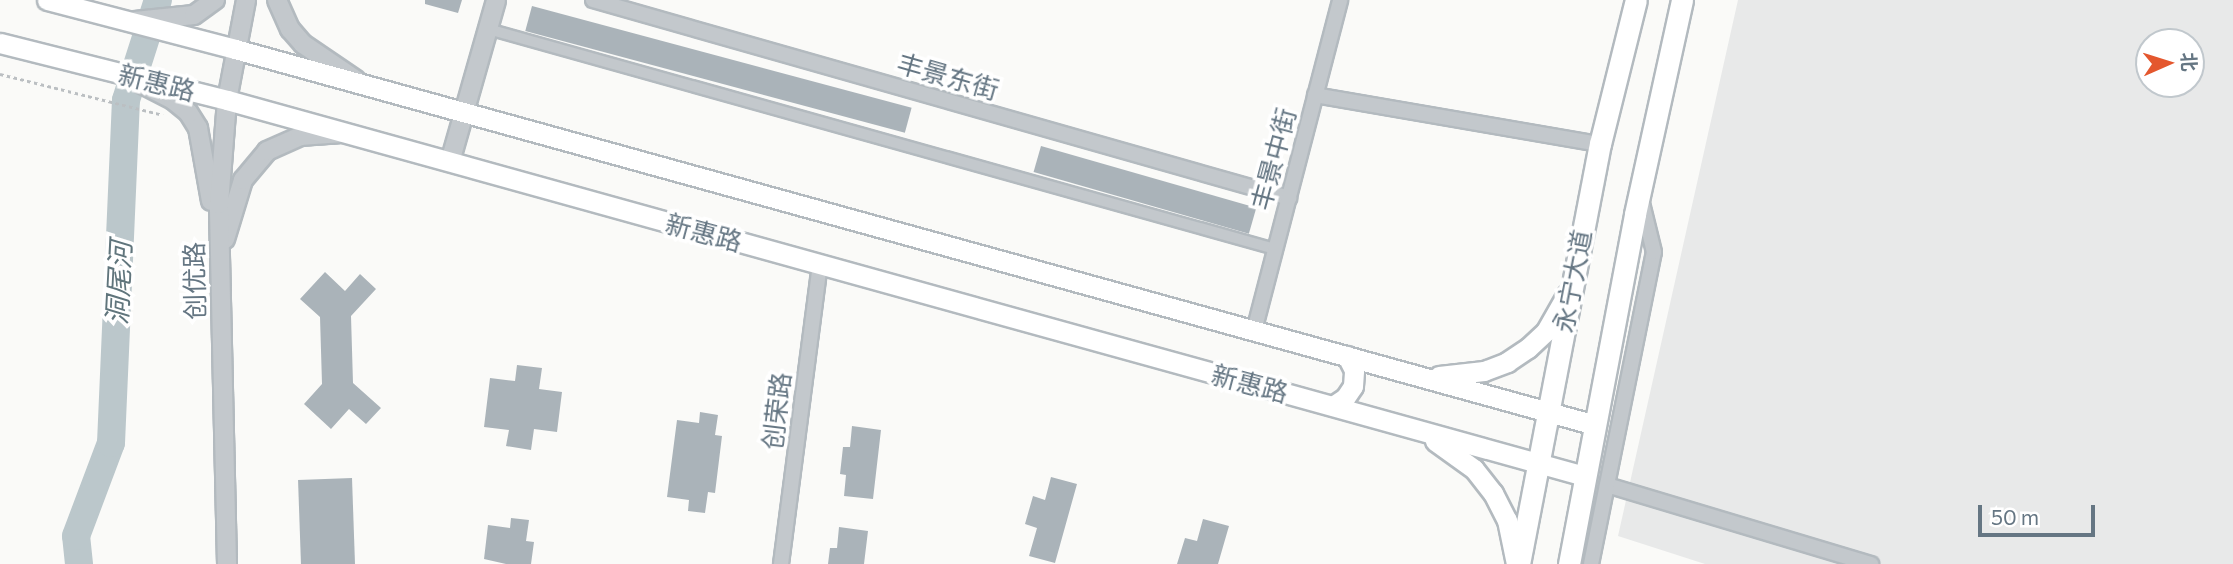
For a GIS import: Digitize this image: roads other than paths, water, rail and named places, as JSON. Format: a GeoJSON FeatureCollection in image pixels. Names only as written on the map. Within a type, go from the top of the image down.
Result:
{"type":"FeatureCollection","features":[{"type":"Feature","properties":{"kind":"main road","name":"新惠路"},"geometry":{"type":"LineString","coordinates":[[47,0],[235,48],[1595,425]]}},
{"type":"Feature","properties":{"kind":"main road","name":"永宁大道"},"geometry":{"type":"LineString","coordinates":[[1518,564],[1549,412],[1570,287],[1600,144],[1636,0]]}},
{"type":"Feature","properties":{"kind":"main road","name":"永宁大道"},"geometry":{"type":"LineString","coordinates":[[1569,564],[1639,194],[1682,0]]}},
{"type":"Feature","properties":{"kind":"main road","name":"新惠路"},"geometry":{"type":"LineString","coordinates":[[0,43],[120,72],[173,101],[227,100],[1406,426]]}},
{"type":"Feature","properties":{"kind":"main road"},"geometry":{"type":"LineString","coordinates":[[1419,376],[1459,375],[1484,371],[1507,362],[1528,348],[1546,331],[1560,310],[1570,287]]}},
{"type":"Feature","properties":{"kind":"main road"},"geometry":{"type":"LineString","coordinates":[[1333,406],[1345,398],[1353,386],[1354,370],[1347,356]]}},
{"type":"Feature","properties":{"kind":"main road"},"geometry":{"type":"LineString","coordinates":[[1406,426],[1585,476]]}},
{"type":"Feature","properties":{"kind":"main road"},"geometry":{"type":"LineString","coordinates":[[1406,426],[1451,449],[1481,477],[1507,520],[1518,564]]}},
{"type":"Feature","properties":{"kind":"street"},"geometry":{"type":"LineString","coordinates":[[131,22],[194,15],[215,0]]}},
{"type":"Feature","properties":{"kind":"street","name":"创优路"},"geometry":{"type":"LineString","coordinates":[[227,564],[220,256],[221,152],[235,48],[246,0]]}},
{"type":"Feature","properties":{"kind":"street"},"geometry":{"type":"LineString","coordinates":[[277,0],[290,29],[303,44],[362,84]]}},
{"type":"Feature","properties":{"kind":"street"},"geometry":{"type":"LineString","coordinates":[[450,162],[496,0]]}},
{"type":"Feature","properties":{"kind":"street","name":"丰景东街"},"geometry":{"type":"LineString","coordinates":[[593,0],[1289,198]]}},
{"type":"Feature","properties":{"kind":"street","name":"丰景中街"},"geometry":{"type":"LineString","coordinates":[[1254,331],[1340,0]]}},
{"type":"Feature","properties":{"kind":"street"},"geometry":{"type":"LineString","coordinates":[[488,29],[1275,249]]}},
{"type":"Feature","properties":{"kind":"street"},"geometry":{"type":"LineString","coordinates":[[1315,95],[1600,144]]}},
{"type":"Feature","properties":{"kind":"street"},"geometry":{"type":"LineString","coordinates":[[173,101],[188,112],[198,128],[220,256]]}},
{"type":"Feature","properties":{"kind":"street"},"geometry":{"type":"LineString","coordinates":[[220,256],[243,180],[253,164],[282,142],[300,136],[346,133]]}},
{"type":"Feature","properties":{"kind":"street"},"geometry":{"type":"LineString","coordinates":[[1591,564],[1654,252],[1639,194]]}},
{"type":"Feature","properties":{"kind":"street","name":"创荣路"},"geometry":{"type":"LineString","coordinates":[[781,564],[820,264]]}},
{"type":"Feature","properties":{"kind":"street"},"geometry":{"type":"LineString","coordinates":[[1607,485],[1871,564]]}},
{"type":"Feature","properties":{"kind":"waterway","name":"洞尾河"},"geometry":{"type":"LineString","coordinates":[[79,564],[76,536],[111,443],[126,100],[158,0]]}}]}
